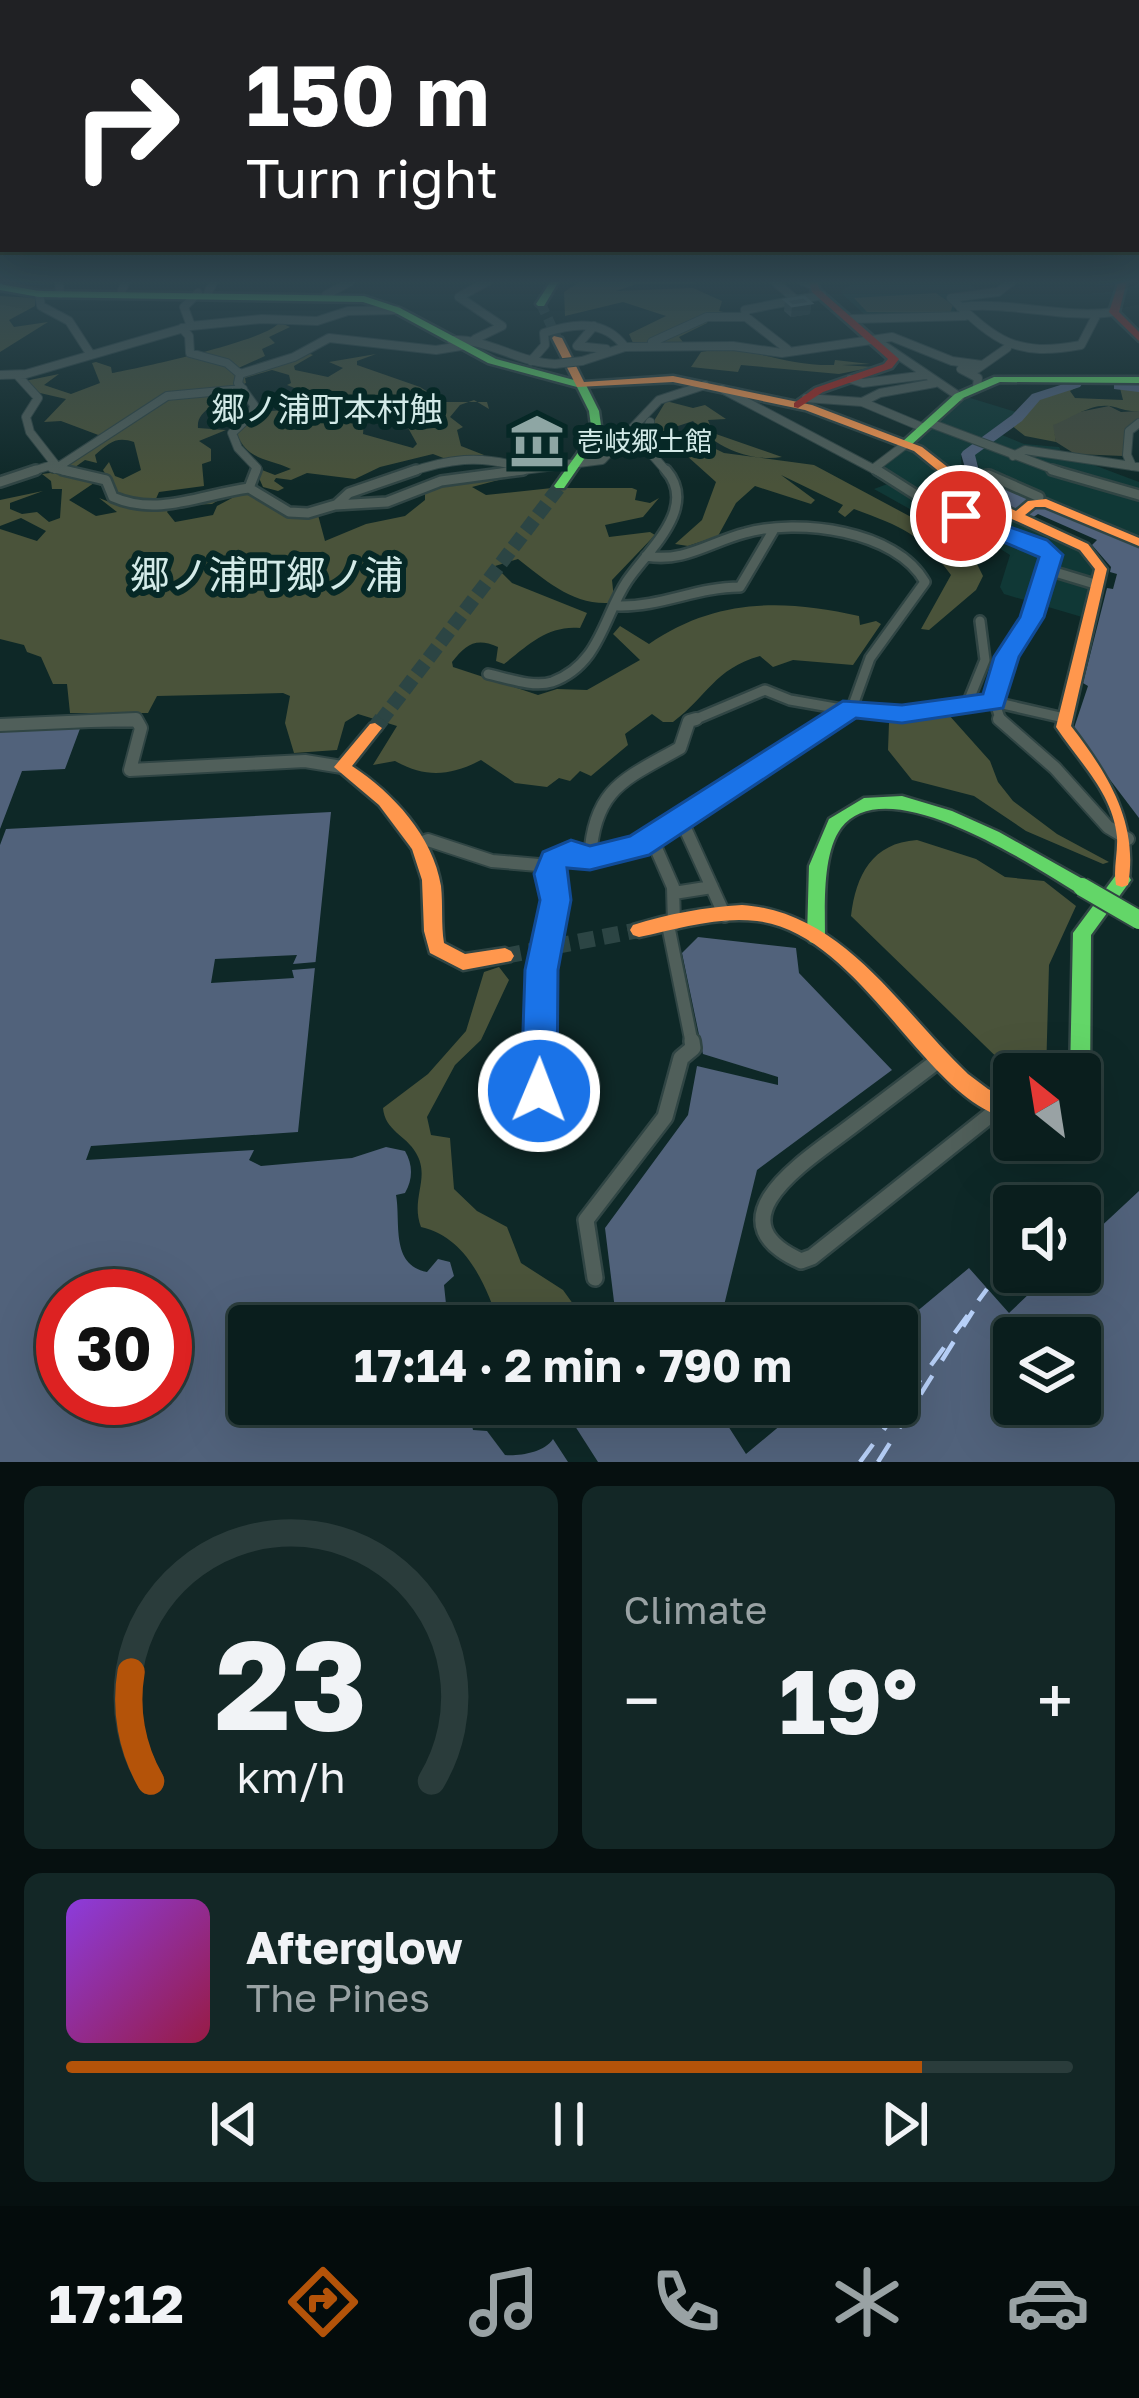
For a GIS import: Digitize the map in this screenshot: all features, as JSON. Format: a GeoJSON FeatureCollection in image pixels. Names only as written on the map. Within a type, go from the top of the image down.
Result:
{"type":"FeatureCollection","features":[{"type":"Feature","properties":{"kind":"street"},"geometry":{"type":"LineString","coordinates":[[87,349],[91,355]]}},
{"type":"Feature","properties":{"kind":"street"},"geometry":{"type":"LineString","coordinates":[[0,375],[18,376],[111,349]]}},
{"type":"Feature","properties":{"kind":"street"},"geometry":{"type":"LineString","coordinates":[[191,349],[192,354],[227,363],[240,374],[255,409],[232,433],[238,448],[257,468],[249,488]]}},
{"type":"Feature","properties":{"kind":"street"},"geometry":{"type":"LineString","coordinates":[[240,374],[312,349]]}},
{"type":"Feature","properties":{"kind":"street"},"geometry":{"type":"LineString","coordinates":[[476,349],[501,364],[581,385],[657,378],[802,402],[862,402],[1055,472],[1139,495]]}},
{"type":"Feature","properties":{"kind":"street"},"geometry":{"type":"LineString","coordinates":[[490,349],[555,364],[582,361],[609,349]]}},
{"type":"Feature","properties":{"kind":"street"},"geometry":{"type":"LineString","coordinates":[[531,361],[541,349]]}},
{"type":"Feature","properties":{"kind":"street"},"geometry":{"type":"LineString","coordinates":[[560,486],[598,428],[563,349]]}},
{"type":"Feature","properties":{"kind":"street"},"geometry":{"type":"LineString","coordinates":[[759,349],[803,349]]}},
{"type":"Feature","properties":{"kind":"street"},"geometry":{"type":"LineString","coordinates":[[777,420],[802,402],[892,364],[894,356],[886,349]]}},
{"type":"Feature","properties":{"kind":"street"},"geometry":{"type":"LineString","coordinates":[[895,349],[910,355],[935,383],[960,397]]}},
{"type":"Feature","properties":{"kind":"street"},"geometry":{"type":"LineString","coordinates":[[923,349],[952,361],[982,365]]}},
{"type":"Feature","properties":{"kind":"street"},"geometry":{"type":"LineString","coordinates":[[977,386],[978,378],[961,369],[982,365],[1005,349]]}},
{"type":"Feature","properties":{"kind":"street"},"geometry":{"type":"LineString","coordinates":[[850,379],[862,383],[926,375]]}},
{"type":"Feature","properties":{"kind":"street"},"geometry":{"type":"LineString","coordinates":[[18,376],[38,398],[26,422],[54,461],[53,469]]}},
{"type":"Feature","properties":{"kind":"street"},"geometry":{"type":"LineString","coordinates":[[873,469],[977,386],[1043,378],[1139,380]]}},
{"type":"Feature","properties":{"kind":"street"},"geometry":{"type":"LineString","coordinates":[[862,402],[880,393],[935,383]]}},
{"type":"Feature","properties":{"kind":"street"},"geometry":{"type":"LineString","coordinates":[[53,469],[106,480],[116,500],[136,506],[249,488],[289,512],[308,513],[337,504],[379,503],[441,481],[578,464],[611,455],[621,437],[661,398],[714,387],[828,441],[918,496],[1046,549],[1051,555],[1032,617],[1006,657],[994,702],[1005,725],[1053,766],[1112,830],[1128,839]]}},
{"type":"Feature","properties":{"kind":"street"},"geometry":{"type":"LineString","coordinates":[[0,482],[53,469],[167,396],[243,389]]}},
{"type":"Feature","properties":{"kind":"street"},"geometry":{"type":"LineString","coordinates":[[802,402],[927,454],[978,497]]}},
{"type":"Feature","properties":{"kind":"street"},"geometry":{"type":"LineString","coordinates":[[488,674],[538,684],[555,681],[595,646],[624,585],[668,529],[679,491],[641,442],[651,412]]}},
{"type":"Feature","properties":{"kind":"street"},"geometry":{"type":"LineString","coordinates":[[1135,467],[1127,455],[1129,431],[1139,423]]}},
{"type":"Feature","properties":{"kind":"street"},"geometry":{"type":"LineString","coordinates":[[1013,456],[1025,450],[1135,467]]}},
{"type":"Feature","properties":{"kind":"street"},"geometry":{"type":"LineString","coordinates":[[337,504],[349,493],[443,461],[489,457],[531,470]]}},
{"type":"Feature","properties":{"kind":"street"},"geometry":{"type":"LineString","coordinates":[[1019,514],[1039,499],[1055,472]]}},
{"type":"Feature","properties":{"kind":"street"},"geometry":{"type":"LineString","coordinates":[[958,479],[989,475],[1139,542]]}},
{"type":"Feature","properties":{"kind":"street"},"geometry":{"type":"LineString","coordinates":[[918,496],[932,489],[978,497],[1084,547],[1100,564],[1064,718],[1068,740],[1120,804],[1128,839],[1125,878],[1085,923],[1080,942],[1080,1053]]}},
{"type":"Feature","properties":{"kind":"street"},"geometry":{"type":"LineString","coordinates":[[618,606],[649,607],[706,587],[740,587],[773,531]]}},
{"type":"Feature","properties":{"kind":"street"},"geometry":{"type":"LineString","coordinates":[[416,845],[428,840],[492,861],[550,866],[571,852],[590,858],[616,855],[652,839],[850,709],[872,656],[925,576],[909,560],[839,532],[743,533],[677,560],[646,556]]}},
{"type":"Feature","properties":{"kind":"street"},"geometry":{"type":"LineString","coordinates":[[1046,569],[1098,585]]}},
{"type":"Feature","properties":{"kind":"street"},"geometry":{"type":"LineString","coordinates":[[968,702],[985,660],[980,621]]}},
{"type":"Feature","properties":{"kind":"street"},"geometry":{"type":"LineString","coordinates":[[590,858],[595,808],[626,779],[680,748],[689,721],[731,708],[765,690],[790,700],[902,714],[994,702],[1064,718]]}},
{"type":"Feature","properties":{"kind":"street"},"geometry":{"type":"LineString","coordinates":[[0,724],[136,719],[141,728],[130,770],[305,761],[342,767],[372,790],[425,856],[433,884],[430,932],[436,947],[463,962],[505,956]]}},
{"type":"Feature","properties":{"kind":"street"},"geometry":{"type":"LineString","coordinates":[[342,767],[375,728]]}},
{"type":"Feature","properties":{"kind":"street"},"geometry":{"type":"LineString","coordinates":[[816,937],[814,881],[821,840],[848,814],[876,803],[936,807],[1139,920]]}},
{"type":"Feature","properties":{"kind":"street"},"geometry":{"type":"LineString","coordinates":[[680,817],[725,916]]}},
{"type":"Feature","properties":{"kind":"street"},"geometry":{"type":"LineString","coordinates":[[595,1278],[586,1220],[665,1117],[681,1058],[693,1048],[671,925],[674,893],[652,839]]}},
{"type":"Feature","properties":{"kind":"street"},"geometry":{"type":"LineString","coordinates":[[539,1091],[541,970],[556,900],[550,866]]}},
{"type":"Feature","properties":{"kind":"street"},"geometry":{"type":"LineString","coordinates":[[674,893],[712,886]]}},
{"type":"Feature","properties":{"kind":"street"},"geometry":{"type":"LineString","coordinates":[[639,930],[725,916],[776,917],[816,937],[940,1059],[993,1101]]}},
{"type":"Feature","properties":{"kind":"street"},"geometry":{"type":"LineString","coordinates":[[940,1059],[779,1182],[765,1204],[763,1228],[774,1250],[801,1261],[812,1257],[993,1121]]}},
{"type":"Feature","properties":{"kind":"shaded area"},"geometry":{"type":"Polygon","coordinates":[[[967,397],[1016,412],[961,454],[962,487],[1082,550],[1097,568],[1082,617],[1004,594],[1000,587],[1010,555],[980,536],[924,517],[874,489],[890,483],[876,469],[967,397]]]}},
{"type":"Feature","properties":{"kind":"shaded area"},"geometry":{"type":"Polygon","coordinates":[[[997,433],[1024,444],[1059,447],[1062,453],[1139,482],[1139,537],[981,471],[973,454],[997,433]]]}},
{"type":"Feature","properties":{"kind":"shaded area"},"geometry":{"type":"Polygon","coordinates":[[[998,485],[1139,545],[1139,818],[1073,731],[1088,686],[1083,683],[1107,588],[1113,589],[1117,574],[1110,572],[1111,567],[1092,545],[1097,540],[1038,514],[1032,518],[978,491],[998,485]]]}},
{"type":"Feature","properties":{"kind":"shaded area"},"geometry":{"type":"Polygon","coordinates":[[[81,726],[65,769],[22,771],[0,829],[0,729],[81,726]]]}},
{"type":"Feature","properties":{"kind":"shaded area"},"geometry":{"type":"Polygon","coordinates":[[[331,812],[298,1132],[91,1146],[86,1160],[254,1150],[249,1160],[261,1166],[352,1158],[386,1147],[405,1151],[411,1177],[405,1193],[396,1195],[402,1252],[415,1268],[427,1272],[438,1259],[450,1262],[454,1276],[444,1285],[450,1305],[228,1305],[228,1425],[472,1425],[473,1430],[487,1431],[505,1455],[538,1450],[553,1439],[568,1462],[0,1462],[0,845],[6,829],[331,812]]]}},
{"type":"Feature","properties":{"kind":"shaded area"},"geometry":{"type":"Polygon","coordinates":[[[698,937],[796,948],[799,973],[892,1070],[757,1170],[724,1305],[614,1305],[605,1228],[688,1115],[697,1066],[778,1085],[778,1077],[703,1054],[682,953],[698,937]]]}},
{"type":"Feature","properties":{"kind":"shaded area"},"geometry":{"type":"Polygon","coordinates":[[[1139,1191],[1139,1462],[598,1462],[575,1426],[727,1425],[746,1454],[781,1425],[918,1425],[918,1310],[969,1268],[1009,1313],[1030,1293],[1101,1293],[1101,1226],[1139,1191]]]}},
{"type":"Feature","properties":{"kind":"green space"},"geometry":{"type":"Polygon","coordinates":[[[262,349],[265,356],[234,370],[238,375],[308,353],[313,355],[294,366],[295,370],[328,377],[343,368],[329,362],[376,354],[357,365],[420,387],[444,402],[468,402],[450,417],[463,427],[457,430],[461,446],[484,455],[446,459],[433,454],[380,467],[355,479],[307,473],[291,480],[276,478],[284,488],[278,491],[263,487],[262,470],[275,475],[291,469],[253,454],[241,442],[236,433],[258,412],[324,407],[340,420],[368,408],[352,399],[317,397],[287,385],[289,375],[272,370],[245,378],[246,383],[233,389],[237,397],[211,407],[198,421],[198,428],[226,430],[199,441],[211,449],[211,461],[202,464],[204,486],[159,492],[155,501],[141,503],[117,494],[103,470],[109,462],[115,476],[123,479],[141,470],[134,442],[113,442],[95,455],[97,463],[85,460],[71,470],[65,467],[101,436],[61,421],[44,422],[66,399],[40,393],[25,381],[59,374],[44,385],[71,394],[100,383],[92,363],[111,367],[112,373],[206,351],[262,349]],[[407,415],[364,422],[363,434],[413,448],[417,444],[407,426],[415,421],[407,415]]]}},
{"type":"Feature","properties":{"kind":"green space"},"geometry":{"type":"Polygon","coordinates":[[[732,349],[806,363],[834,365],[835,360],[870,364],[842,365],[874,367],[839,374],[741,365],[738,372],[691,367],[701,352],[732,349]]]}},
{"type":"Feature","properties":{"kind":"green space"},"geometry":{"type":"Polygon","coordinates":[[[1079,386],[1070,391],[1075,398],[1123,400],[1120,388],[1139,389],[1139,411],[1110,406],[1088,409],[1053,425],[1056,442],[1025,436],[1011,425],[1046,393],[1079,386]]]}},
{"type":"Feature","properties":{"kind":"green space"},"geometry":{"type":"Polygon","coordinates":[[[666,401],[693,408],[705,405],[726,419],[708,420],[713,433],[782,457],[734,451],[711,439],[693,421],[660,432],[667,441],[693,438],[724,453],[814,465],[969,548],[983,576],[976,590],[929,630],[921,629],[951,575],[940,561],[898,527],[854,509],[845,517],[838,512],[843,505],[781,475],[815,500],[811,504],[755,486],[736,503],[718,536],[688,546],[675,544],[702,520],[716,482],[677,447],[666,449],[645,436],[666,401]]]}},
{"type":"Feature","properties":{"kind":"green space"},"geometry":{"type":"Polygon","coordinates":[[[1109,406],[1121,412],[1139,411],[1139,419],[1126,429],[1123,456],[1075,454],[1056,442],[1052,425],[1074,413],[1109,406]]]}},
{"type":"Feature","properties":{"kind":"green space"},"geometry":{"type":"Polygon","coordinates":[[[525,473],[472,487],[486,495],[552,488],[632,488],[637,490],[635,500],[650,503],[659,498],[643,517],[605,525],[609,537],[655,535],[612,580],[614,599],[609,603],[571,595],[518,559],[495,566],[512,583],[587,613],[580,628],[548,633],[504,664],[496,661],[498,647],[483,643],[467,647],[452,662],[453,667],[538,695],[557,689],[587,690],[640,660],[613,634],[620,626],[649,644],[725,610],[777,605],[859,616],[860,625],[881,624],[853,665],[793,660],[773,667],[760,656],[744,662],[721,676],[673,722],[652,714],[625,734],[628,745],[591,776],[580,771],[570,781],[559,778],[547,787],[515,783],[481,760],[438,773],[395,761],[373,765],[397,726],[358,714],[345,722],[337,750],[294,753],[285,723],[290,696],[283,693],[157,696],[148,713],[70,713],[67,684],[53,684],[41,657],[27,652],[24,645],[0,639],[0,529],[37,541],[46,531],[21,518],[0,526],[0,500],[43,491],[10,503],[10,509],[22,514],[37,512],[49,522],[60,518],[62,489],[52,489],[51,481],[42,474],[101,481],[108,489],[94,483],[69,500],[96,516],[117,512],[99,498],[125,508],[224,497],[212,504],[171,506],[167,512],[175,522],[213,515],[217,506],[247,490],[287,514],[318,515],[325,541],[366,524],[405,516],[436,486],[525,473]]]}},
{"type":"Feature","properties":{"kind":"green space"},"geometry":{"type":"Polygon","coordinates":[[[948,714],[990,761],[1013,801],[1057,834],[1109,862],[1103,864],[1026,831],[974,796],[912,780],[888,750],[889,723],[948,714]]]}},
{"type":"Feature","properties":{"kind":"green space"},"geometry":{"type":"Polygon","coordinates":[[[917,840],[976,859],[1005,877],[1044,881],[1076,906],[1049,965],[1047,1053],[993,1054],[851,916],[857,887],[869,864],[901,842],[917,840]]]}},
{"type":"Feature","properties":{"kind":"green space"},"geometry":{"type":"Polygon","coordinates":[[[499,967],[509,980],[481,1040],[455,1065],[427,1117],[431,1135],[450,1138],[454,1189],[477,1211],[507,1227],[521,1263],[563,1290],[574,1305],[491,1305],[463,1253],[451,1241],[421,1227],[420,1162],[385,1116],[383,1108],[428,1074],[466,1031],[484,972],[499,967]]]}},
{"type":"Feature","properties":{"kind":"pier"},"geometry":{"type":"Polygon","coordinates":[[[297,955],[293,964],[316,962],[316,968],[292,970],[294,978],[211,983],[215,959],[297,955]]]}},
{"type":"Feature","properties":{"kind":"waterway"},"geometry":{"type":"LineString","coordinates":[[973,475],[968,454],[1017,418],[1036,397],[1076,384]]}},
{"type":"Feature","properties":{"kind":"waterway"},"geometry":{"type":"LineString","coordinates":[[1118,386],[1139,388]]}},
{"type":"Feature","properties":{"kind":"ferry route"},"geometry":{"type":"LineString","coordinates":[[860,1462],[987,1289]]}},
{"type":"Feature","properties":{"kind":"ferry route"},"geometry":{"type":"LineString","coordinates":[[878,1462],[973,1311]]}},
{"type":"Feature","properties":{"kind":"tunnel"},"geometry":{"type":"LineString","coordinates":[[380,722],[560,486]]}},
{"type":"Feature","properties":{"kind":"tunnel"},"geometry":{"type":"LineString","coordinates":[[375,728],[382,719]]}},
{"type":"Feature","properties":{"kind":"tunnel"},"geometry":{"type":"LineString","coordinates":[[505,956],[639,930]]}},
{"type":"Feature","properties":{"kind":"traffic: fast"},"geometry":{"type":"LineString","coordinates":[[470,349],[492,361],[581,385],[594,411],[597,433],[560,486]]}},
{"type":"Feature","properties":{"kind":"traffic: fast"},"geometry":{"type":"LineString","coordinates":[[906,444],[959,396],[998,379],[1139,380]]}},
{"type":"Feature","properties":{"kind":"traffic: fast"},"geometry":{"type":"LineString","coordinates":[[816,937],[818,866],[835,823],[864,804],[902,802],[947,815],[1082,887]]}},
{"type":"Feature","properties":{"kind":"traffic: fast"},"geometry":{"type":"LineString","coordinates":[[1080,1053],[1082,933],[1122,880]]}},
{"type":"Feature","properties":{"kind":"traffic: fast"},"geometry":{"type":"LineString","coordinates":[[1082,887],[1139,920]]}},
{"type":"Feature","properties":{"kind":"traffic: slow"},"geometry":{"type":"LineString","coordinates":[[563,349],[581,385],[673,379],[808,407],[918,449],[983,501],[1017,516],[1032,504],[1046,503],[1139,542]]}},
{"type":"Feature","properties":{"kind":"traffic: slow"},"geometry":{"type":"LineString","coordinates":[[1017,516],[1084,547],[1101,569],[1063,727],[1103,780],[1121,815],[1126,856],[1122,880]]}},
{"type":"Feature","properties":{"kind":"traffic: slow"},"geometry":{"type":"LineString","coordinates":[[375,728],[342,767],[384,801],[419,847],[431,880],[436,948],[463,962],[505,956]]}},
{"type":"Feature","properties":{"kind":"traffic: slow"},"geometry":{"type":"LineString","coordinates":[[639,930],[742,913],[798,926],[842,956],[961,1080],[993,1103]]}},
{"type":"Feature","properties":{"kind":"traffic: jam"},"geometry":{"type":"LineString","coordinates":[[798,405],[819,390],[888,366],[894,359],[883,349]]}},
{"type":"Feature","properties":{"kind":"place","name":"壱岐郷土館"},"geometry":{"type":"Point","coordinates":[537,441]}},
{"type":"Feature","properties":{"kind":"district","name":"郷ノ浦町本村触"},"geometry":{"type":"Point","coordinates":[327,408]}},
{"type":"Feature","properties":{"kind":"district","name":"郷ノ浦町郷ノ浦"},"geometry":{"type":"Point","coordinates":[267,574]}},
{"type":"Feature","properties":{"kind":"route"},"geometry":{"type":"LineString","coordinates":[[539,1091],[541,970],[556,900],[549,874],[554,860],[571,852],[590,858],[616,855],[639,846],[833,716],[852,708],[902,714],[994,702],[1006,657],[1032,617],[1051,555],[1039,545],[961,516]]}}]}
